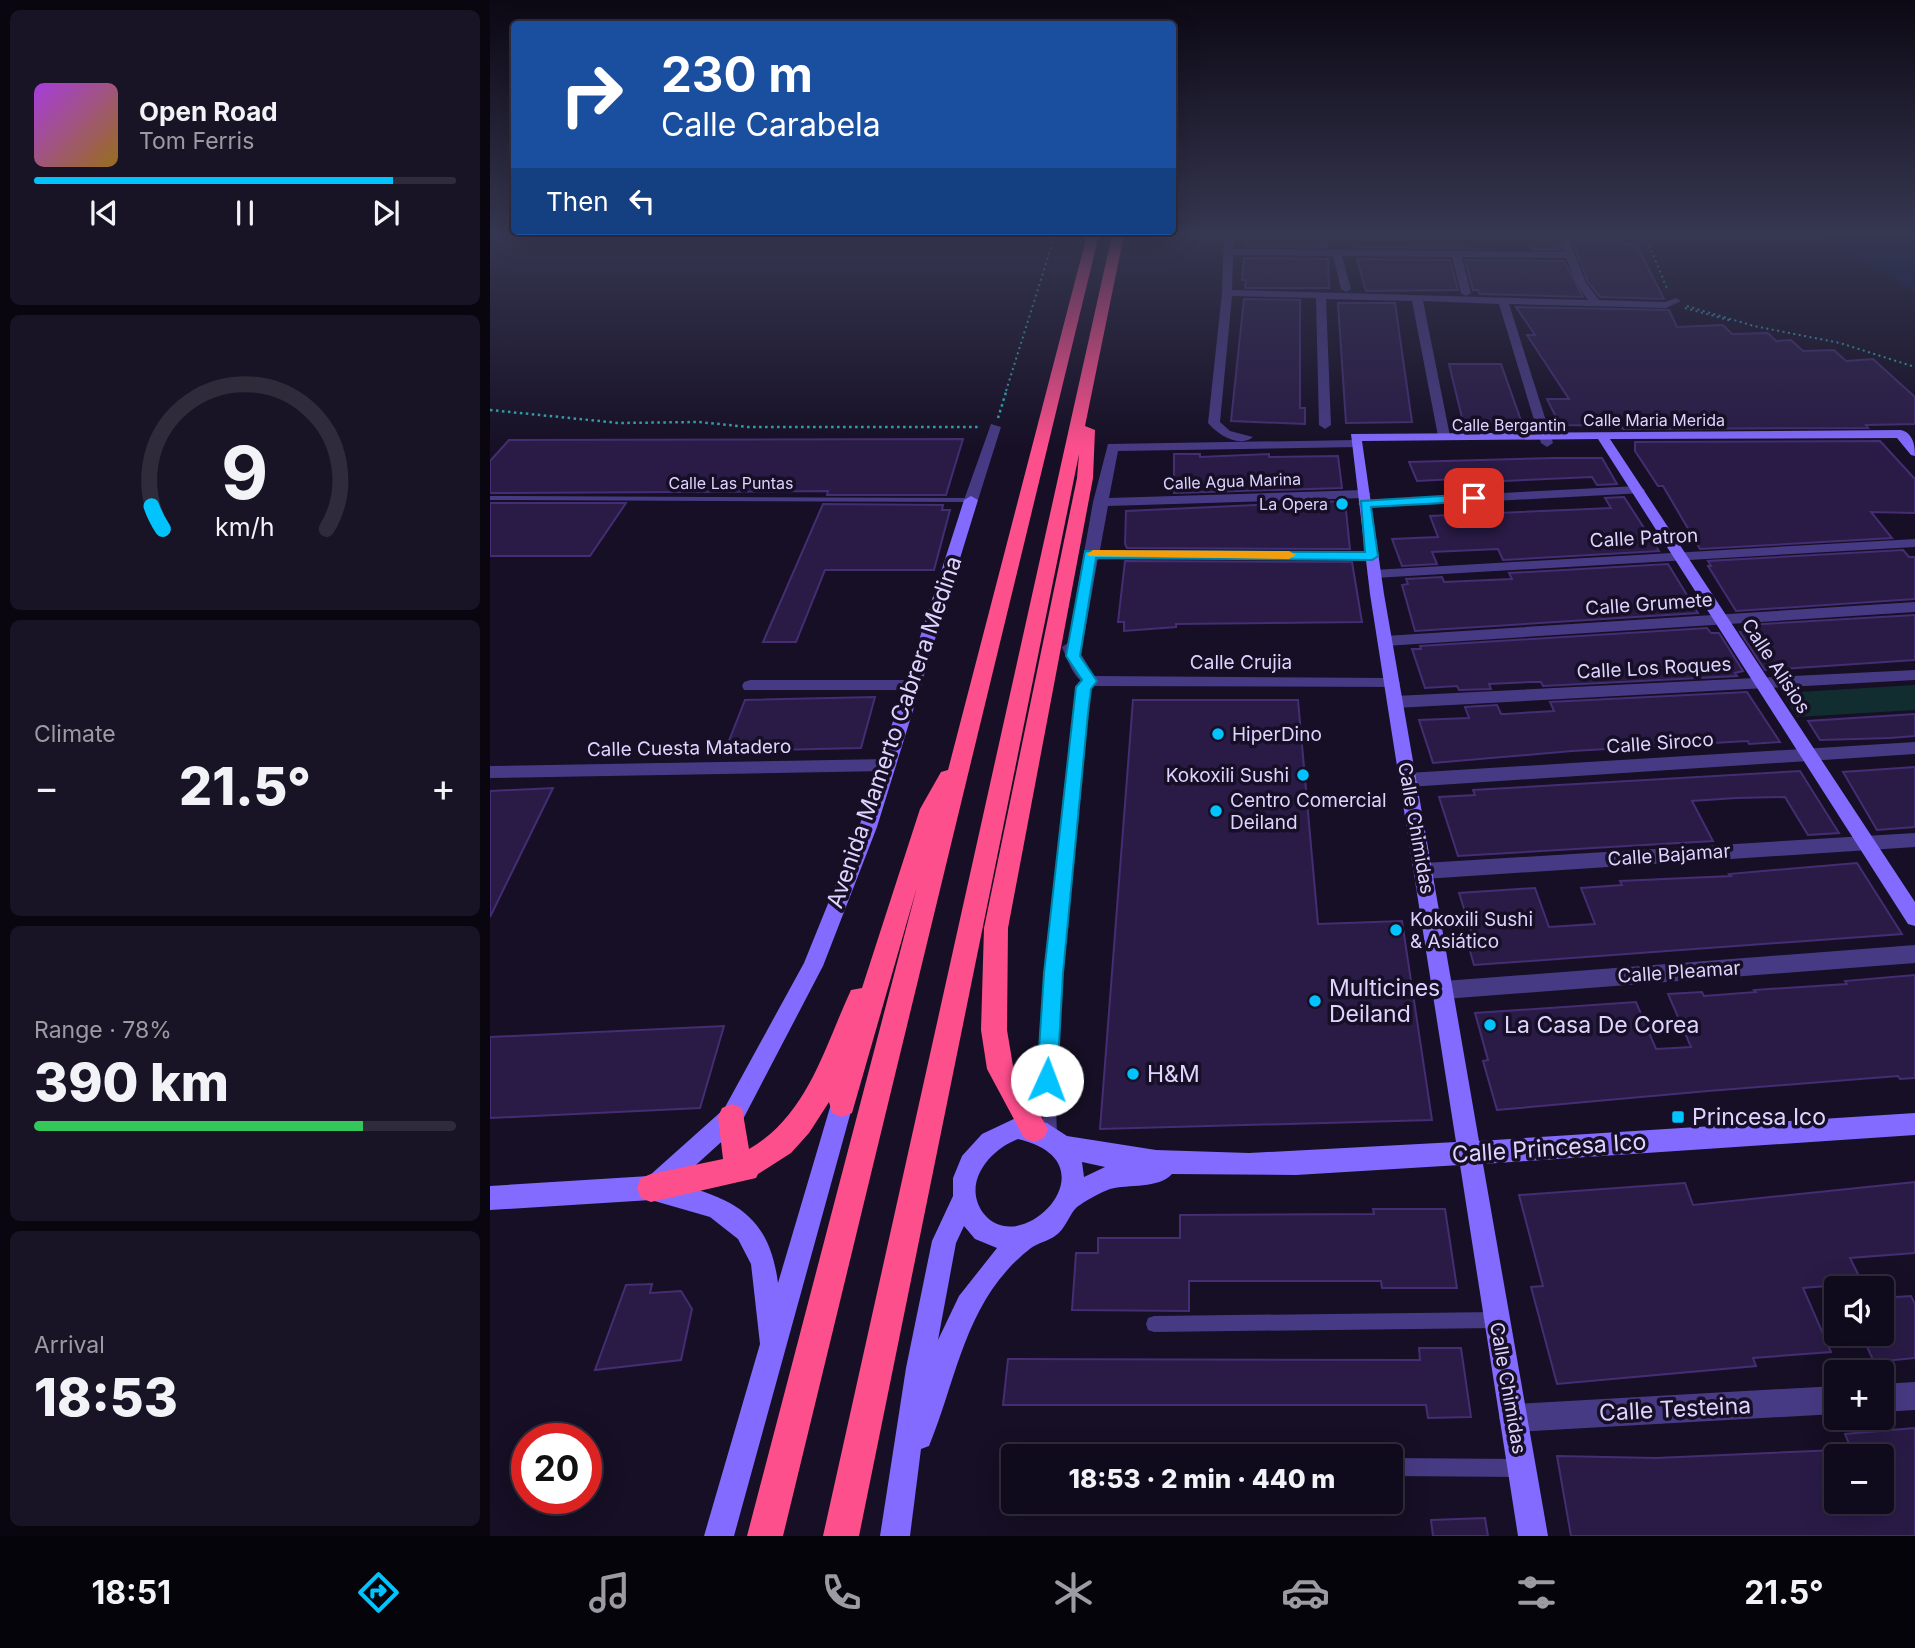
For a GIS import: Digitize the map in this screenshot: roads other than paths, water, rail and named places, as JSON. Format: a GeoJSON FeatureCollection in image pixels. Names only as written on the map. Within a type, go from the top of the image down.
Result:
{"type":"FeatureCollection","features":[{"type":"Feature","properties":{"kind":"highway"},"geometry":{"type":"LineString","coordinates":[[765,1536],[1075,307]]}},
{"type":"Feature","properties":{"kind":"highway"},"geometry":{"type":"LineString","coordinates":[[841,1536],[1103,307]]}},
{"type":"Feature","properties":{"kind":"highway"},"geometry":{"type":"LineString","coordinates":[[1050,1137],[1000,1069],[994,1030],[996,928],[1081,549],[1089,432],[1084,403]]}},
{"type":"Feature","properties":{"kind":"highway"},"geometry":{"type":"LineString","coordinates":[[842,1104],[886,946],[931,808],[961,755]]}},
{"type":"Feature","properties":{"kind":"highway"},"geometry":{"type":"LineString","coordinates":[[651,1188],[746,1168],[786,1140],[812,1110],[886,946]]}},
{"type":"Feature","properties":{"kind":"highway"},"geometry":{"type":"LineString","coordinates":[[732,1117],[734,1155],[746,1168]]}},
{"type":"Feature","properties":{"kind":"street"},"geometry":{"type":"LineString","coordinates":[[1226,307],[1214,423],[1226,434],[1356,441],[1444,436],[1546,439],[1505,307]]}},
{"type":"Feature","properties":{"kind":"street"},"geometry":{"type":"LineString","coordinates":[[1321,307],[1325,425]]}},
{"type":"Feature","properties":{"kind":"street"},"geometry":{"type":"LineString","coordinates":[[1420,307],[1444,436]]}},
{"type":"Feature","properties":{"kind":"street"},"geometry":{"type":"LineString","coordinates":[[1292,437],[1306,435],[1325,425]]}},
{"type":"Feature","properties":{"kind":"street"},"geometry":{"type":"LineString","coordinates":[[1325,425],[1356,441]]}},
{"type":"Feature","properties":{"kind":"street","name":"Avenida Mamerto Cabrera Medina"},"geometry":{"type":"LineString","coordinates":[[651,1188],[688,1160],[732,1117],[813,966],[888,765],[995,427]]}},
{"type":"Feature","properties":{"kind":"street","name":"Calle Bergantin"},"geometry":{"type":"LineString","coordinates":[[1100,502],[1112,447],[1546,439],[1909,441]]}},
{"type":"Feature","properties":{"kind":"street","name":"Calle Alisios"},"geometry":{"type":"LineString","coordinates":[[1604,439],[1915,918]]}},
{"type":"Feature","properties":{"kind":"street","name":"Calle Chimidas"},"geometry":{"type":"LineString","coordinates":[[1356,441],[1385,640],[1533,1536]]}},
{"type":"Feature","properties":{"kind":"street","name":"Calle Agua Marina"},"geometry":{"type":"LineString","coordinates":[[1100,502],[1364,499],[1638,490]]}},
{"type":"Feature","properties":{"kind":"street"},"geometry":{"type":"LineString","coordinates":[[1090,681],[1073,656],[1066,637],[1074,571],[1100,502]]}},
{"type":"Feature","properties":{"kind":"street","name":"Calle Patron"},"geometry":{"type":"LineString","coordinates":[[1081,549],[1373,565],[1680,555],[1915,543]]}},
{"type":"Feature","properties":{"kind":"street","name":"Calle Grumete"},"geometry":{"type":"LineString","coordinates":[[1385,640],[1915,607]]}},
{"type":"Feature","properties":{"kind":"street","name":"Calle Los Roques"},"geometry":{"type":"LineString","coordinates":[[1394,693],[1762,684],[1915,676]]}},
{"type":"Feature","properties":{"kind":"street","name":"Calle Crujia"},"geometry":{"type":"LineString","coordinates":[[1090,681],[1394,693]]}},
{"type":"Feature","properties":{"kind":"street"},"geometry":{"type":"LineString","coordinates":[[750,686],[914,685]]}},
{"type":"Feature","properties":{"kind":"street","name":"Calle Siroco"},"geometry":{"type":"LineString","coordinates":[[1408,780],[1915,748]]}},
{"type":"Feature","properties":{"kind":"street","name":"Calle Cuesta Matadero"},"geometry":{"type":"LineString","coordinates":[[490,772],[888,765]]}},
{"type":"Feature","properties":{"kind":"street","name":"Calle Bajamar"},"geometry":{"type":"LineString","coordinates":[[1423,871],[1915,840]]}},
{"type":"Feature","properties":{"kind":"street","name":"Calle Pleamar"},"geometry":{"type":"LineString","coordinates":[[1444,990],[1915,954]]}},
{"type":"Feature","properties":{"kind":"street"},"geometry":{"type":"LineString","coordinates":[[719,1536],[842,1104]]}},
{"type":"Feature","properties":{"kind":"street","name":"Calle Princesa Ico"},"geometry":{"type":"LineString","coordinates":[[1070,1198],[1107,1178],[1183,1165],[1469,1153],[1915,1124]]}},
{"type":"Feature","properties":{"kind":"street"},"geometry":{"type":"LineString","coordinates":[[895,1536],[905,1483],[919,1368],[944,1241],[964,1199],[968,1167],[977,1152],[1003,1132],[1050,1137],[1074,1171],[1070,1198],[1051,1222],[1025,1237],[1002,1258],[968,1303],[947,1344],[905,1483]]}},
{"type":"Feature","properties":{"kind":"street","name":"Calle Princesa Ico"},"geometry":{"type":"LineString","coordinates":[[1050,1137],[1112,1158],[1183,1165]]}},
{"type":"Feature","properties":{"kind":"street"},"geometry":{"type":"LineString","coordinates":[[490,1198],[651,1188],[716,1207],[747,1230],[763,1262],[774,1350]]}},
{"type":"Feature","properties":{"kind":"street"},"geometry":{"type":"LineString","coordinates":[[964,1199],[979,1226],[992,1235],[1025,1237]]}},
{"type":"Feature","properties":{"kind":"street"},"geometry":{"type":"LineString","coordinates":[[1894,1397],[1915,1396]]}},
{"type":"Feature","properties":{"kind":"street","name":"Calle Testeina"},"geometry":{"type":"LineString","coordinates":[[1513,1418],[1824,1401]]}},
{"type":"Feature","properties":{"kind":"lane","name":"Calle Las Puntas"},"geometry":{"type":"LineString","coordinates":[[490,498],[971,500]]}},
{"type":"Feature","properties":{"kind":"lane"},"geometry":{"type":"LineString","coordinates":[[1050,1137],[1047,1080],[1053,973],[1083,687],[1090,681]]}},
{"type":"Feature","properties":{"kind":"lane"},"geometry":{"type":"LineString","coordinates":[[1154,1324],[1497,1320]]}},
{"type":"Feature","properties":{"kind":"lane","name":"Calle Chimidas"},"geometry":{"type":"LineString","coordinates":[[1403,1467],[1521,1468]]}},
{"type":"Feature","properties":{"kind":"place","name":"La Opera"},"geometry":{"type":"Point","coordinates":[1342,504]}},
{"type":"Feature","properties":{"kind":"place","name":"HiperDino"},"geometry":{"type":"Point","coordinates":[1218,734]}},
{"type":"Feature","properties":{"kind":"place","name":"Kokoxili Sushi"},"geometry":{"type":"Point","coordinates":[1303,775]}},
{"type":"Feature","properties":{"kind":"place","name":"Centro Comercial Deiland"},"geometry":{"type":"Point","coordinates":[1216,811]}},
{"type":"Feature","properties":{"kind":"place","name":"Kokoxili Sushi & Asiático"},"geometry":{"type":"Point","coordinates":[1396,930]}},
{"type":"Feature","properties":{"kind":"place","name":"Multicines Deiland"},"geometry":{"type":"Point","coordinates":[1315,1001]}},
{"type":"Feature","properties":{"kind":"place","name":"La Casa De Corea"},"geometry":{"type":"Point","coordinates":[1490,1025]}},
{"type":"Feature","properties":{"kind":"place","name":"H&M"},"geometry":{"type":"Point","coordinates":[1133,1074]}},
{"type":"Feature","properties":{"kind":"place","name":"Princesa Ico"},"geometry":{"type":"Point","coordinates":[1678,1117]}}]}
